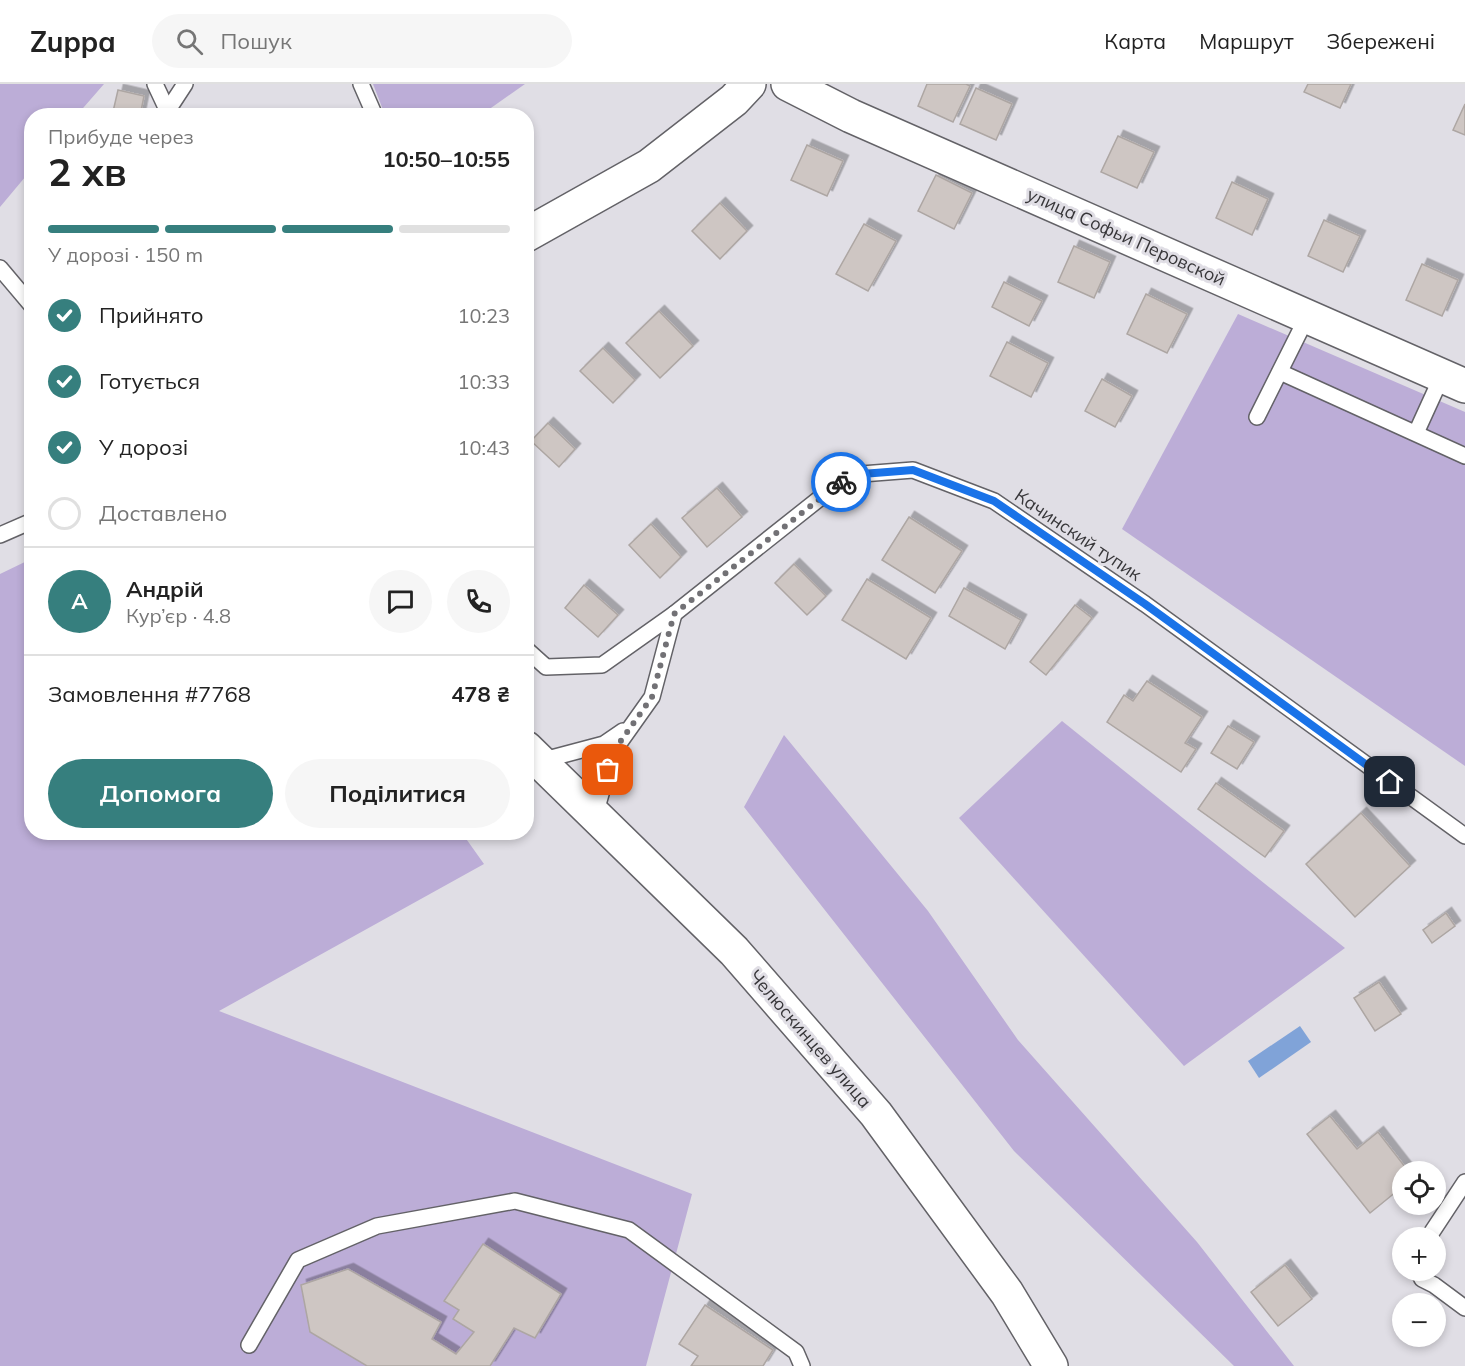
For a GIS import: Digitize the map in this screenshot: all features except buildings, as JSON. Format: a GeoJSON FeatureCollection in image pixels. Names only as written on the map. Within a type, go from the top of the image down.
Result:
{"type":"FeatureCollection","features":[{"type":"Feature","properties":{"kind":"main road"},"geometry":{"type":"LineString","coordinates":[[534,231],[649,166],[734,100],[749,84]]}},
{"type":"Feature","properties":{"kind":"main road","name":"улица Софьи Перовской"},"geometry":{"type":"LineString","coordinates":[[788,84],[851,116],[1454,381]]}},
{"type":"Feature","properties":{"kind":"main road","name":"Челюскинцев улица"},"geometry":{"type":"LineString","coordinates":[[534,755],[734,951],[876,1114],[1006,1293],[1051,1366]]}},
{"type":"Feature","properties":{"kind":"lane"},"geometry":{"type":"LineString","coordinates":[[155,84],[167,108]]}},
{"type":"Feature","properties":{"kind":"lane"},"geometry":{"type":"LineString","coordinates":[[172,108],[185,84]]}},
{"type":"Feature","properties":{"kind":"lane"},"geometry":{"type":"LineString","coordinates":[[361,84],[372,108]]}},
{"type":"Feature","properties":{"kind":"lane"},"geometry":{"type":"LineString","coordinates":[[0,268],[24,296]]}},
{"type":"Feature","properties":{"kind":"lane"},"geometry":{"type":"LineString","coordinates":[[1257,417],[1307,317]]}},
{"type":"Feature","properties":{"kind":"lane"},"geometry":{"type":"LineString","coordinates":[[1280,372],[1465,456]]}},
{"type":"Feature","properties":{"kind":"lane"},"geometry":{"type":"LineString","coordinates":[[1416,433],[1454,381]]}},
{"type":"Feature","properties":{"kind":"lane","name":"Качинский тупик"},"geometry":{"type":"LineString","coordinates":[[534,656],[546,667],[602,665],[674,614],[849,475],[913,470],[994,501],[1145,604],[1465,836]]}},
{"type":"Feature","properties":{"kind":"lane"},"geometry":{"type":"LineString","coordinates":[[0,535],[24,524]]}},
{"type":"Feature","properties":{"kind":"lane"},"geometry":{"type":"LineString","coordinates":[[595,814],[613,752],[652,697],[674,614]]}},
{"type":"Feature","properties":{"kind":"lane"},"geometry":{"type":"LineString","coordinates":[[534,754],[604,744],[631,726]]}},
{"type":"Feature","properties":{"kind":"lane"},"geometry":{"type":"LineString","coordinates":[[1435,1227],[1465,1182]]}},
{"type":"Feature","properties":{"kind":"lane"},"geometry":{"type":"LineString","coordinates":[[249,1345],[298,1260],[377,1226],[515,1201],[629,1230],[796,1352],[802,1366]]}},
{"type":"Feature","properties":{"kind":"lane"},"geometry":{"type":"LineString","coordinates":[[1426,1281],[1465,1308]]}},
{"type":"Feature","properties":{"kind":"shaded area"},"geometry":{"type":"Polygon","coordinates":[[[0,84],[104,84],[83,108],[24,108],[24,178],[0,207],[0,84]]]}},
{"type":"Feature","properties":{"kind":"shaded area"},"geometry":{"type":"Polygon","coordinates":[[[373,84],[525,84],[491,108],[382,108],[373,84]]]}},
{"type":"Feature","properties":{"kind":"shaded area"},"geometry":{"type":"Polygon","coordinates":[[[1238,314],[1465,412],[1465,766],[1122,529],[1238,314]]]}},
{"type":"Feature","properties":{"kind":"shaded area"},"geometry":{"type":"Polygon","coordinates":[[[24,562],[24,840],[467,840],[484,864],[219,1011],[692,1194],[646,1366],[0,1366],[0,574],[24,562]]]}},
{"type":"Feature","properties":{"kind":"shaded area"},"geometry":{"type":"Polygon","coordinates":[[[1062,721],[1345,948],[1184,1066],[959,818],[1062,721]]]}},
{"type":"Feature","properties":{"kind":"shaded area"},"geometry":{"type":"Polygon","coordinates":[[[784,735],[928,911],[1018,1040],[1197,1242],[1294,1366],[1234,1366],[1014,1151],[744,807],[784,735]]]}},
{"type":"Feature","properties":{"kind":"water"},"geometry":{"type":"Polygon","coordinates":[[[1300,1026],[1311,1042],[1259,1078],[1248,1061],[1300,1026]]]}},
{"type":"Feature","properties":{"kind":"way so far"},"geometry":{"type":"LineString","coordinates":[[608,770],[613,752],[652,697],[674,614],[841,482]]}},
{"type":"Feature","properties":{"kind":"route"},"geometry":{"type":"LineString","coordinates":[[841,482],[849,475],[913,470],[994,501],[1145,604],[1390,782]]}}]}
